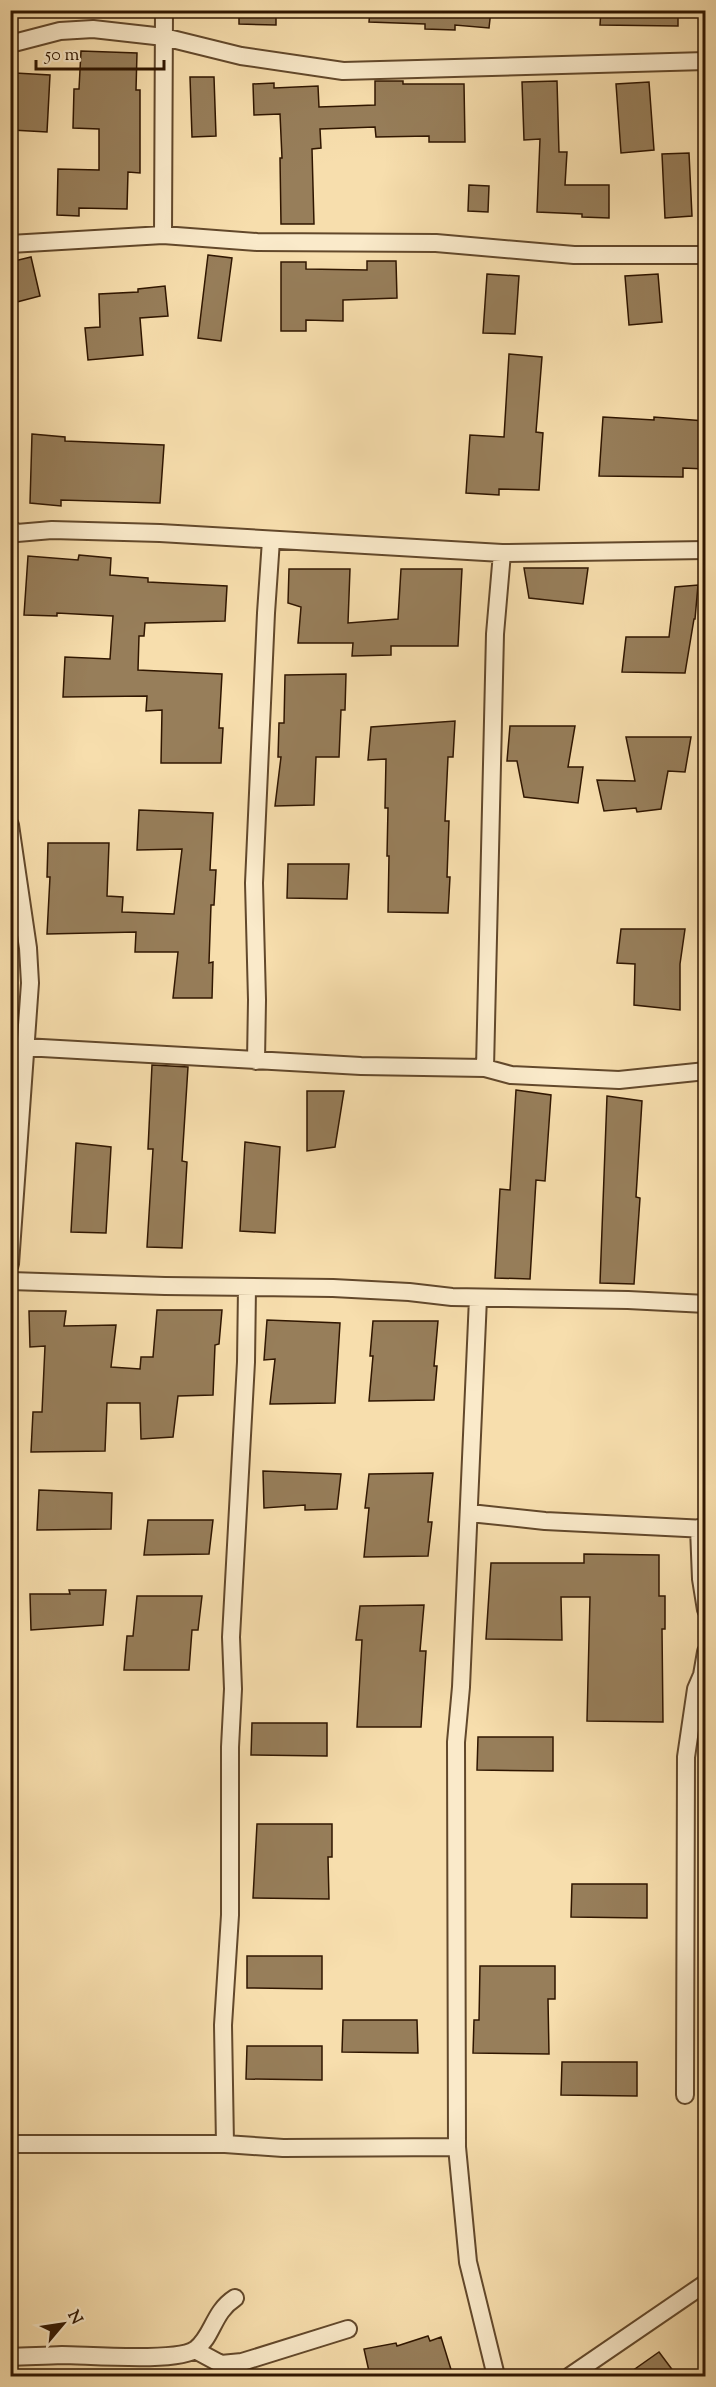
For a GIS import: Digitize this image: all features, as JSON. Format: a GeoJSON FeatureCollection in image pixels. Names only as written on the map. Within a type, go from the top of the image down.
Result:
{"type":"FeatureCollection","features":[{"type":"Feature","properties":{"kind":"street"},"geometry":{"type":"LineString","coordinates":[[163,235],[164,10]]}},
{"type":"Feature","properties":{"kind":"street"},"geometry":{"type":"LineString","coordinates":[[10,44],[60,31],[93,29],[164,38],[241,56],[343,71],[705,61]]}},
{"type":"Feature","properties":{"kind":"street"},"geometry":{"type":"LineString","coordinates":[[10,244],[163,235],[257,242],[436,243],[574,255],[705,255]]}},
{"type":"Feature","properties":{"kind":"street"},"geometry":{"type":"LineString","coordinates":[[14,531],[110,531],[502,553],[705,550]]}},
{"type":"Feature","properties":{"kind":"street"},"geometry":{"type":"LineString","coordinates":[[256,1061],[254,883],[266,613],[272,540]]}},
{"type":"Feature","properties":{"kind":"street"},"geometry":{"type":"LineString","coordinates":[[485,1068],[495,634],[502,553]]}},
{"type":"Feature","properties":{"kind":"street"},"geometry":{"type":"LineString","coordinates":[[10,825],[28,948],[30,983],[10,1264]]}},
{"type":"Feature","properties":{"kind":"street"},"geometry":{"type":"LineString","coordinates":[[10,945],[28,948]]}},
{"type":"Feature","properties":{"kind":"street"},"geometry":{"type":"LineString","coordinates":[[24,1047],[361,1066],[485,1068],[511,1074],[619,1080],[705,1071]]}},
{"type":"Feature","properties":{"kind":"street"},"geometry":{"type":"LineString","coordinates":[[10,1281],[333,1288],[478,1298],[627,1300],[705,1305]]}},
{"type":"Feature","properties":{"kind":"street"},"geometry":{"type":"LineString","coordinates":[[225,2144],[223,2025],[230,1915],[230,1747],[233,1689],[231,1637],[246,1362],[247,1287]]}},
{"type":"Feature","properties":{"kind":"street"},"geometry":{"type":"LineString","coordinates":[[478,1298],[470,1513],[456,1742],[457,2147],[468,2262],[496,2376]]}},
{"type":"Feature","properties":{"kind":"street"},"geometry":{"type":"LineString","coordinates":[[470,1513],[545,1521],[702,1528],[701,1579],[705,1611]]}},
{"type":"Feature","properties":{"kind":"street"},"geometry":{"type":"LineString","coordinates":[[685,2095],[686,1757],[696,1689],[704,1675],[705,1652]]}},
{"type":"Feature","properties":{"kind":"street"},"geometry":{"type":"LineString","coordinates":[[10,2144],[225,2144],[283,2148],[457,2147]]}},
{"type":"Feature","properties":{"kind":"street"},"geometry":{"type":"LineString","coordinates":[[570,2376],[705,2283]]}},
{"type":"Feature","properties":{"kind":"street"},"geometry":{"type":"LineString","coordinates":[[10,2357],[155,2357],[187,2354],[195,2350],[218,2313],[235,2298]]}},
{"type":"Feature","properties":{"kind":"street"},"geometry":{"type":"LineString","coordinates":[[195,2350],[221,2364],[242,2362],[348,2329]]}},
{"type":"Feature","properties":{"kind":"path"},"geometry":{"type":"LineString","coordinates":[[10,635],[14,531]]}},
{"type":"Feature","properties":{"kind":"building"},"geometry":{"type":"Polygon","coordinates":[[[239,10],[276,10],[276,25],[239,24],[239,10]]]}},
{"type":"Feature","properties":{"kind":"building"},"geometry":{"type":"Polygon","coordinates":[[[370,10],[491,10],[489,28],[455,25],[455,30],[425,29],[425,24],[369,22],[370,10]]]}},
{"type":"Feature","properties":{"kind":"building"},"geometry":{"type":"Polygon","coordinates":[[[601,10],[678,10],[678,26],[600,25],[601,10]]]}},
{"type":"Feature","properties":{"kind":"building"},"geometry":{"type":"Polygon","coordinates":[[[81,51],[137,53],[136,90],[140,90],[140,173],[128,172],[127,209],[79,208],[79,216],[57,215],[58,169],[99,170],[99,129],[73,128],[74,89],[79,89],[81,51]]]}},
{"type":"Feature","properties":{"kind":"building"},"geometry":{"type":"Polygon","coordinates":[[[15,73],[50,75],[47,132],[12,130],[15,73]]]}},
{"type":"Feature","properties":{"kind":"building"},"geometry":{"type":"Polygon","coordinates":[[[190,77],[214,77],[216,136],[192,137],[190,77]]]}},
{"type":"Feature","properties":{"kind":"building"},"geometry":{"type":"Polygon","coordinates":[[[375,81],[403,81],[403,84],[464,84],[465,142],[429,142],[429,136],[376,137],[375,127],[320,129],[321,148],[312,149],[314,224],[281,224],[280,114],[254,115],[253,84],[274,83],[274,88],[318,86],[319,107],[375,105],[375,81]]]}},
{"type":"Feature","properties":{"kind":"building"},"geometry":{"type":"Polygon","coordinates":[[[557,81],[559,152],[567,152],[565,185],[609,185],[609,218],[537,212],[540,139],[524,140],[522,82],[557,81]]]}},
{"type":"Feature","properties":{"kind":"building"},"geometry":{"type":"Polygon","coordinates":[[[649,82],[654,150],[621,153],[616,84],[649,82]]]}},
{"type":"Feature","properties":{"kind":"building"},"geometry":{"type":"Polygon","coordinates":[[[689,153],[692,216],[665,218],[662,154],[689,153]]]}},
{"type":"Feature","properties":{"kind":"building"},"geometry":{"type":"Polygon","coordinates":[[[469,185],[489,186],[488,212],[468,211],[469,185]]]}},
{"type":"Feature","properties":{"kind":"building"},"geometry":{"type":"Polygon","coordinates":[[[208,255],[232,258],[221,341],[198,338],[208,255]]]}},
{"type":"Feature","properties":{"kind":"building"},"geometry":{"type":"Polygon","coordinates":[[[31,257],[40,296],[13,303],[10,291],[10,262],[31,257]]]}},
{"type":"Feature","properties":{"kind":"building"},"geometry":{"type":"Polygon","coordinates":[[[367,261],[396,261],[397,298],[343,300],[343,321],[306,320],[306,331],[281,331],[281,262],[306,262],[306,269],[367,270],[367,261]]]}},
{"type":"Feature","properties":{"kind":"building"},"geometry":{"type":"Polygon","coordinates":[[[487,274],[519,276],[515,334],[483,333],[487,274]]]}},
{"type":"Feature","properties":{"kind":"building"},"geometry":{"type":"Polygon","coordinates":[[[658,274],[662,322],[629,325],[625,276],[658,274]]]}},
{"type":"Feature","properties":{"kind":"building"},"geometry":{"type":"Polygon","coordinates":[[[165,286],[168,316],[140,318],[143,355],[88,360],[85,328],[100,327],[99,294],[138,292],[138,289],[165,286]]]}},
{"type":"Feature","properties":{"kind":"building"},"geometry":{"type":"Polygon","coordinates":[[[509,354],[542,357],[536,432],[543,433],[539,490],[499,489],[499,495],[466,493],[470,435],[504,437],[509,354]]]}},
{"type":"Feature","properties":{"kind":"building"},"geometry":{"type":"Polygon","coordinates":[[[603,417],[654,420],[654,417],[705,421],[705,469],[683,468],[683,477],[599,476],[603,417]]]}},
{"type":"Feature","properties":{"kind":"building"},"geometry":{"type":"Polygon","coordinates":[[[32,434],[65,437],[65,441],[164,445],[160,503],[61,500],[61,506],[30,503],[32,434]]]}},
{"type":"Feature","properties":{"kind":"building"},"geometry":{"type":"Polygon","coordinates":[[[79,555],[111,558],[110,575],[148,578],[148,582],[227,586],[225,621],[145,623],[144,636],[139,636],[138,670],[222,674],[219,728],[223,728],[221,763],[161,763],[162,710],[146,711],[147,696],[63,697],[65,657],[110,659],[113,616],[57,613],[57,616],[24,615],[28,556],[78,560],[79,555]]]}},
{"type":"Feature","properties":{"kind":"building"},"geometry":{"type":"Polygon","coordinates":[[[524,568],[588,568],[583,604],[529,598],[524,568]]]}},
{"type":"Feature","properties":{"kind":"building"},"geometry":{"type":"Polygon","coordinates":[[[289,569],[350,569],[348,623],[398,619],[401,569],[462,569],[458,646],[391,646],[391,655],[352,656],[353,643],[298,643],[301,607],[288,603],[289,569]]]}},
{"type":"Feature","properties":{"kind":"building"},"geometry":{"type":"Polygon","coordinates":[[[698,585],[695,619],[685,673],[622,672],[626,637],[669,637],[675,587],[698,585]]]}},
{"type":"Feature","properties":{"kind":"building"},"geometry":{"type":"Polygon","coordinates":[[[346,674],[345,710],[341,710],[339,757],[316,757],[314,805],[275,806],[281,757],[278,757],[279,723],[284,723],[285,675],[346,674]]]}},
{"type":"Feature","properties":{"kind":"building"},"geometry":{"type":"Polygon","coordinates":[[[455,721],[453,757],[448,757],[445,821],[449,821],[448,913],[388,912],[386,759],[368,760],[371,727],[455,721]]]}},
{"type":"Feature","properties":{"kind":"building"},"geometry":{"type":"Polygon","coordinates":[[[510,726],[575,726],[568,767],[583,767],[578,803],[524,797],[517,761],[507,761],[510,726]]]}},
{"type":"Feature","properties":{"kind":"building"},"geometry":{"type":"Polygon","coordinates":[[[626,737],[691,737],[685,772],[668,771],[661,809],[637,812],[636,808],[604,811],[597,780],[635,781],[626,737]]]}},
{"type":"Feature","properties":{"kind":"building"},"geometry":{"type":"Polygon","coordinates":[[[139,810],[213,813],[210,870],[216,870],[214,905],[211,905],[209,963],[213,962],[212,998],[173,998],[178,952],[135,952],[136,932],[47,934],[50,877],[47,877],[48,843],[109,843],[107,896],[123,897],[122,912],[174,914],[182,849],[137,850],[139,810]]]}},
{"type":"Feature","properties":{"kind":"building"},"geometry":{"type":"Polygon","coordinates":[[[288,864],[349,864],[347,899],[287,898],[288,864]]]}},
{"type":"Feature","properties":{"kind":"building"},"geometry":{"type":"Polygon","coordinates":[[[621,929],[685,929],[680,964],[680,1010],[634,1005],[635,964],[617,963],[621,929]]]}},
{"type":"Feature","properties":{"kind":"building"},"geometry":{"type":"Polygon","coordinates":[[[152,1065],[188,1067],[182,1161],[187,1162],[182,1248],[147,1247],[153,1149],[148,1149],[152,1065]]]}},
{"type":"Feature","properties":{"kind":"building"},"geometry":{"type":"Polygon","coordinates":[[[516,1090],[551,1095],[545,1181],[536,1180],[530,1279],[495,1278],[500,1189],[510,1190],[516,1090]]]}},
{"type":"Feature","properties":{"kind":"building"},"geometry":{"type":"Polygon","coordinates":[[[307,1091],[344,1091],[335,1147],[307,1151],[307,1091]]]}},
{"type":"Feature","properties":{"kind":"building"},"geometry":{"type":"Polygon","coordinates":[[[607,1096],[642,1101],[636,1197],[640,1198],[634,1284],[600,1283],[607,1096]]]}},
{"type":"Feature","properties":{"kind":"building"},"geometry":{"type":"Polygon","coordinates":[[[245,1142],[280,1147],[275,1233],[240,1231],[245,1142]]]}},
{"type":"Feature","properties":{"kind":"building"},"geometry":{"type":"Polygon","coordinates":[[[76,1143],[111,1147],[106,1233],[71,1232],[76,1143]]]}},
{"type":"Feature","properties":{"kind":"building"},"geometry":{"type":"Polygon","coordinates":[[[157,1310],[222,1310],[219,1344],[215,1345],[213,1395],[178,1396],[173,1437],[141,1439],[140,1403],[107,1403],[105,1451],[31,1452],[33,1412],[42,1412],[45,1346],[30,1347],[29,1311],[66,1311],[64,1326],[116,1325],[111,1367],[140,1369],[141,1357],[153,1357],[157,1310]]]}},
{"type":"Feature","properties":{"kind":"building"},"geometry":{"type":"Polygon","coordinates":[[[267,1320],[340,1323],[335,1403],[270,1404],[275,1359],[264,1360],[267,1320]]]}},
{"type":"Feature","properties":{"kind":"building"},"geometry":{"type":"Polygon","coordinates":[[[373,1321],[438,1321],[434,1400],[369,1401],[373,1321]]]}},
{"type":"Feature","properties":{"kind":"building"},"geometry":{"type":"Polygon","coordinates":[[[263,1471],[341,1474],[337,1509],[305,1510],[305,1505],[264,1508],[263,1471]]]}},
{"type":"Feature","properties":{"kind":"building"},"geometry":{"type":"Polygon","coordinates":[[[433,1473],[428,1522],[432,1522],[428,1556],[364,1557],[369,1508],[365,1508],[369,1474],[433,1473]]]}},
{"type":"Feature","properties":{"kind":"building"},"geometry":{"type":"Polygon","coordinates":[[[39,1490],[112,1493],[111,1529],[37,1530],[39,1490]]]}},
{"type":"Feature","properties":{"kind":"building"},"geometry":{"type":"Polygon","coordinates":[[[148,1520],[213,1520],[209,1554],[144,1555],[148,1520]]]}},
{"type":"Feature","properties":{"kind":"building"},"geometry":{"type":"Polygon","coordinates":[[[584,1554],[659,1555],[659,1596],[665,1596],[665,1629],[662,1629],[663,1722],[587,1721],[590,1597],[561,1597],[562,1640],[486,1639],[491,1563],[584,1563],[584,1554]]]}},
{"type":"Feature","properties":{"kind":"building"},"geometry":{"type":"Polygon","coordinates":[[[69,1590],[106,1590],[103,1625],[31,1630],[30,1594],[70,1594],[69,1590]]]}},
{"type":"Feature","properties":{"kind":"building"},"geometry":{"type":"Polygon","coordinates":[[[137,1596],[202,1596],[198,1630],[192,1630],[189,1670],[124,1670],[127,1636],[133,1636],[137,1596]]]}},
{"type":"Feature","properties":{"kind":"building"},"geometry":{"type":"Polygon","coordinates":[[[424,1605],[420,1651],[426,1651],[421,1727],[357,1727],[362,1640],[356,1640],[360,1606],[424,1605]]]}},
{"type":"Feature","properties":{"kind":"building"},"geometry":{"type":"Polygon","coordinates":[[[252,1723],[327,1723],[327,1756],[251,1755],[252,1723]]]}},
{"type":"Feature","properties":{"kind":"building"},"geometry":{"type":"Polygon","coordinates":[[[478,1737],[553,1737],[553,1771],[477,1770],[478,1737]]]}},
{"type":"Feature","properties":{"kind":"building"},"geometry":{"type":"Polygon","coordinates":[[[257,1824],[332,1824],[332,1857],[328,1857],[329,1899],[253,1898],[257,1824]]]}},
{"type":"Feature","properties":{"kind":"building"},"geometry":{"type":"Polygon","coordinates":[[[572,1884],[647,1884],[647,1918],[571,1917],[572,1884]]]}},
{"type":"Feature","properties":{"kind":"building"},"geometry":{"type":"Polygon","coordinates":[[[247,1956],[322,1956],[322,1989],[247,1988],[247,1956]]]}},
{"type":"Feature","properties":{"kind":"building"},"geometry":{"type":"Polygon","coordinates":[[[480,1966],[555,1966],[555,1999],[548,1999],[549,2054],[473,2053],[474,2020],[479,2020],[480,1966]]]}},
{"type":"Feature","properties":{"kind":"building"},"geometry":{"type":"Polygon","coordinates":[[[343,2020],[417,2020],[418,2053],[342,2052],[343,2020]]]}},
{"type":"Feature","properties":{"kind":"building"},"geometry":{"type":"Polygon","coordinates":[[[247,2046],[322,2046],[322,2080],[246,2079],[247,2046]]]}},
{"type":"Feature","properties":{"kind":"building"},"geometry":{"type":"Polygon","coordinates":[[[562,2062],[637,2062],[637,2096],[561,2095],[562,2062]]]}},
{"type":"Feature","properties":{"kind":"building"},"geometry":{"type":"Polygon","coordinates":[[[428,2336],[430,2341],[441,2337],[453,2376],[370,2376],[364,2349],[396,2343],[397,2346],[428,2336]]]}},
{"type":"Feature","properties":{"kind":"building"},"geometry":{"type":"Polygon","coordinates":[[[659,2352],[677,2376],[625,2376],[659,2352]]]}}]}
